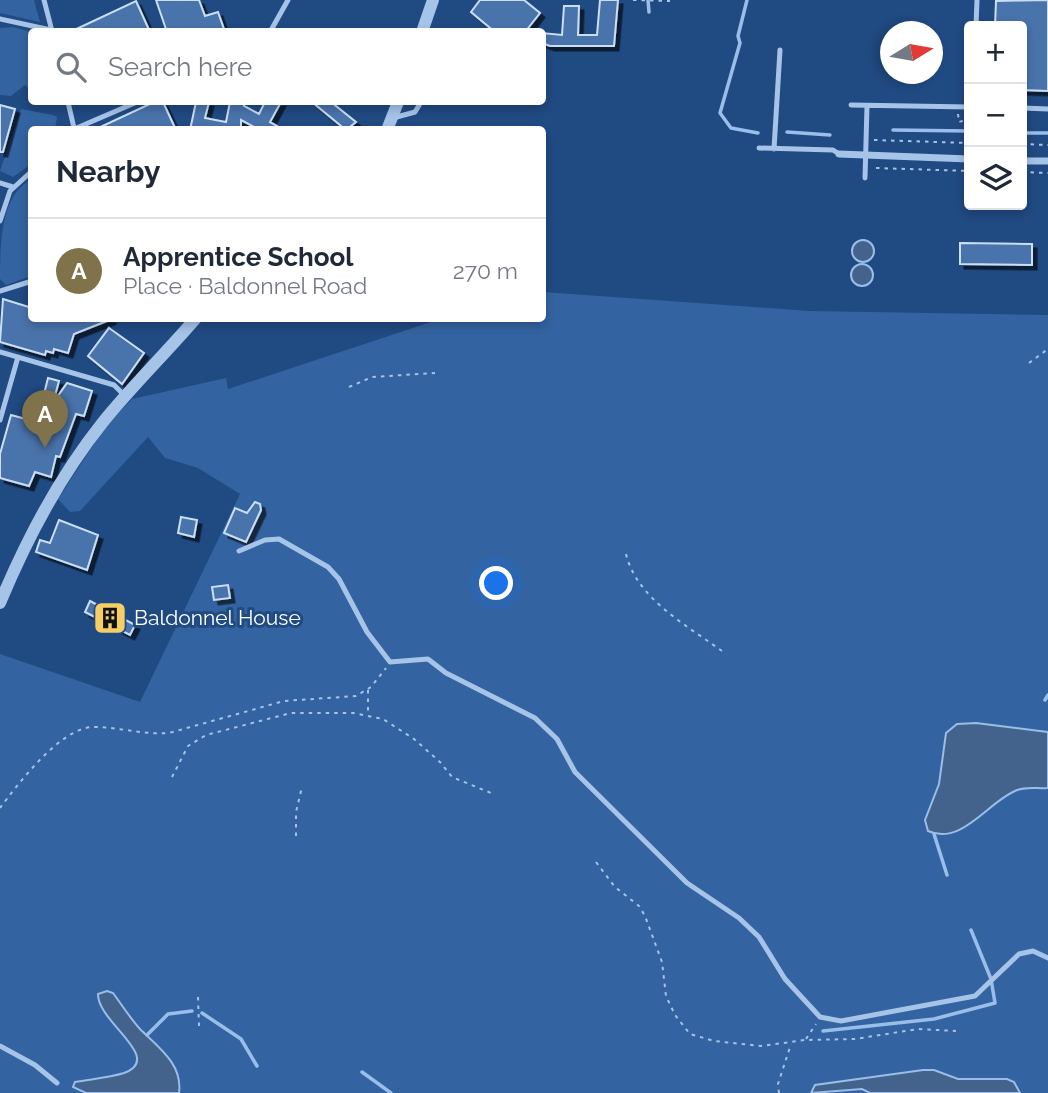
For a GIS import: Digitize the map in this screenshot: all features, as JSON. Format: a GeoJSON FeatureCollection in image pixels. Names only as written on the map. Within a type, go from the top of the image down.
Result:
{"type":"FeatureCollection","features":[{"type":"Feature","properties":{"kind":"street"},"geometry":{"type":"LineString","coordinates":[[423,28],[433,0]]}},
{"type":"Feature","properties":{"kind":"street"},"geometry":{"type":"LineString","coordinates":[[389,124],[397,105]]}},
{"type":"Feature","properties":{"kind":"street"},"geometry":{"type":"LineString","coordinates":[[839,154],[964,159]]}},
{"type":"Feature","properties":{"kind":"street"},"geometry":{"type":"LineString","coordinates":[[1027,160],[1048,161]]}},
{"type":"Feature","properties":{"kind":"street"},"geometry":{"type":"LineString","coordinates":[[0,603],[18,560],[51,496],[86,445],[192,322]]}},
{"type":"Feature","properties":{"kind":"lane"},"geometry":{"type":"LineString","coordinates":[[44,0],[51,28]]}},
{"type":"Feature","properties":{"kind":"lane"},"geometry":{"type":"LineString","coordinates":[[272,28],[288,0]]}},
{"type":"Feature","properties":{"kind":"lane"},"geometry":{"type":"LineString","coordinates":[[976,21],[977,0]]}},
{"type":"Feature","properties":{"kind":"lane"},"geometry":{"type":"LineString","coordinates":[[0,19],[39,28]]}},
{"type":"Feature","properties":{"kind":"lane"},"geometry":{"type":"LineString","coordinates":[[774,149],[780,50]]}},
{"type":"Feature","properties":{"kind":"lane"},"geometry":{"type":"LineString","coordinates":[[69,105],[73,126]]}},
{"type":"Feature","properties":{"kind":"lane"},"geometry":{"type":"LineString","coordinates":[[81,126],[130,105]]}},
{"type":"Feature","properties":{"kind":"lane"},"geometry":{"type":"LineString","coordinates":[[389,124],[415,113],[419,105]]}},
{"type":"Feature","properties":{"kind":"lane"},"geometry":{"type":"LineString","coordinates":[[851,105],[964,107]]}},
{"type":"Feature","properties":{"kind":"lane"},"geometry":{"type":"LineString","coordinates":[[865,178],[867,106]]}},
{"type":"Feature","properties":{"kind":"lane"},"geometry":{"type":"LineString","coordinates":[[1027,108],[1048,109]]}},
{"type":"Feature","properties":{"kind":"lane"},"geometry":{"type":"LineString","coordinates":[[759,148],[832,150],[839,154]]}},
{"type":"Feature","properties":{"kind":"lane"},"geometry":{"type":"LineString","coordinates":[[0,221],[13,187],[28,174]]}},
{"type":"Feature","properties":{"kind":"lane"},"geometry":{"type":"LineString","coordinates":[[0,183],[13,187]]}},
{"type":"Feature","properties":{"kind":"lane"},"geometry":{"type":"LineString","coordinates":[[0,291],[28,282]]}},
{"type":"Feature","properties":{"kind":"lane"},"geometry":{"type":"LineString","coordinates":[[0,352],[114,385],[126,397]]}},
{"type":"Feature","properties":{"kind":"lane"},"geometry":{"type":"LineString","coordinates":[[0,420],[18,357]]}},
{"type":"Feature","properties":{"kind":"lane"},"geometry":{"type":"LineString","coordinates":[[239,551],[265,540],[279,539],[328,567],[339,579],[367,632],[390,662],[428,659],[446,673],[534,719],[558,739],[575,772],[687,883],[738,918],[759,937],[785,979],[820,1017],[841,1021],[891,1014],[975,996],[1019,954],[1033,951],[1048,958]]}},
{"type":"Feature","properties":{"kind":"lane"},"geometry":{"type":"LineString","coordinates":[[0,1046],[35,1065],[57,1083]]}},
{"type":"Feature","properties":{"kind":"path"},"geometry":{"type":"LineString","coordinates":[[633,0],[670,1]]}},
{"type":"Feature","properties":{"kind":"path"},"geometry":{"type":"LineString","coordinates":[[958,107],[959,122],[964,120]]}},
{"type":"Feature","properties":{"kind":"path"},"geometry":{"type":"LineString","coordinates":[[866,140],[964,143]]}},
{"type":"Feature","properties":{"kind":"path"},"geometry":{"type":"LineString","coordinates":[[1027,144],[1048,145]]}},
{"type":"Feature","properties":{"kind":"path"},"geometry":{"type":"LineString","coordinates":[[865,167],[964,171]]}},
{"type":"Feature","properties":{"kind":"path"},"geometry":{"type":"LineString","coordinates":[[1027,172],[1048,173]]}},
{"type":"Feature","properties":{"kind":"path"},"geometry":{"type":"LineString","coordinates":[[1029,363],[1048,349]]}},
{"type":"Feature","properties":{"kind":"path"},"geometry":{"type":"LineString","coordinates":[[349,387],[372,377],[435,373]]}},
{"type":"Feature","properties":{"kind":"path"},"geometry":{"type":"LineString","coordinates":[[626,554],[633,576],[652,597],[726,654]]}},
{"type":"Feature","properties":{"kind":"path"},"geometry":{"type":"LineString","coordinates":[[0,808],[27,774],[67,736],[79,730],[91,727],[151,734],[169,733],[284,701],[346,699],[368,688],[390,662]]}},
{"type":"Feature","properties":{"kind":"path"},"geometry":{"type":"LineString","coordinates":[[368,688],[368,714]]}},
{"type":"Feature","properties":{"kind":"path"},"geometry":{"type":"LineString","coordinates":[[172,777],[182,754],[194,740],[206,735],[291,713],[368,714],[414,739],[440,762],[452,777],[491,793]]}},
{"type":"Feature","properties":{"kind":"path"},"geometry":{"type":"LineString","coordinates":[[296,836],[296,812],[302,787]]}},
{"type":"Feature","properties":{"kind":"path"},"geometry":{"type":"LineString","coordinates":[[596,862],[615,887],[639,906],[645,916],[662,962],[666,996],[675,1015],[690,1034],[714,1041],[761,1046],[805,1040],[855,1039],[918,1029],[956,1031]]}},
{"type":"Feature","properties":{"kind":"path"},"geometry":{"type":"LineString","coordinates":[[198,996],[199,1026]]}},
{"type":"Feature","properties":{"kind":"path"},"geometry":{"type":"LineString","coordinates":[[805,1040],[820,1017]]}},
{"type":"Feature","properties":{"kind":"path"},"geometry":{"type":"LineString","coordinates":[[779,1093],[778,1084],[790,1044]]}},
{"type":"Feature","properties":{"kind":"shaded area"},"geometry":{"type":"Polygon","coordinates":[[[0,0],[34,0],[40,22],[0,13],[0,0]]]}},
{"type":"Feature","properties":{"kind":"shaded area"},"geometry":{"type":"Polygon","coordinates":[[[13,27],[28,31],[28,88],[25,85],[11,96],[0,95],[0,28],[13,27]]]}},
{"type":"Feature","properties":{"kind":"shaded area"},"geometry":{"type":"Polygon","coordinates":[[[21,109],[57,117],[56,126],[28,126],[28,166],[13,177],[0,171],[21,109]]]}},
{"type":"Feature","properties":{"kind":"shaded area"},"geometry":{"type":"Polygon","coordinates":[[[28,182],[28,277],[6,285],[0,279],[4,223],[13,197],[28,182]]]}},
{"type":"Feature","properties":{"kind":"shaded area"},"geometry":{"type":"Polygon","coordinates":[[[863,240],[871,243],[874,251],[871,259],[863,262],[855,259],[852,251],[855,243],[863,240]]]}},
{"type":"Feature","properties":{"kind":"shaded area"},"geometry":{"type":"Polygon","coordinates":[[[862,264],[870,267],[873,275],[870,283],[862,286],[854,283],[851,275],[854,267],[862,264]]]}},
{"type":"Feature","properties":{"kind":"shaded area"},"geometry":{"type":"Polygon","coordinates":[[[546,292],[810,311],[1048,315],[1048,1093],[0,1093],[0,654],[140,702],[240,494],[198,468],[165,458],[148,437],[80,511],[70,512],[58,499],[105,427],[132,399],[226,378],[228,389],[431,322],[546,322],[546,292]]]}},
{"type":"Feature","properties":{"kind":"shaded area"},"geometry":{"type":"Polygon","coordinates":[[[976,723],[1048,732],[1048,788],[1019,789],[952,833],[928,831],[925,820],[939,784],[946,733],[957,724],[976,723]]]}},
{"type":"Feature","properties":{"kind":"shaded area"},"geometry":{"type":"Polygon","coordinates":[[[107,991],[113,993],[136,1025],[168,1057],[177,1073],[179,1093],[86,1093],[73,1087],[75,1082],[118,1075],[135,1066],[137,1058],[134,1049],[101,1005],[98,994],[107,991]]]}},
{"type":"Feature","properties":{"kind":"shaded area"},"geometry":{"type":"Polygon","coordinates":[[[934,1070],[958,1079],[1007,1079],[1014,1082],[1020,1093],[870,1093],[862,1089],[811,1093],[815,1085],[934,1070]]]}},
{"type":"Feature","properties":{"kind":"building"},"geometry":{"type":"Polygon","coordinates":[[[156,0],[199,0],[205,16],[218,12],[224,28],[166,28],[156,0]]]}},
{"type":"Feature","properties":{"kind":"building"},"geometry":{"type":"Polygon","coordinates":[[[480,0],[524,0],[540,13],[528,28],[490,28],[471,12],[480,0]]]}},
{"type":"Feature","properties":{"kind":"building"},"geometry":{"type":"Polygon","coordinates":[[[600,0],[618,0],[614,46],[546,44],[546,33],[562,35],[564,6],[579,6],[578,35],[597,35],[600,0]]]}},
{"type":"Feature","properties":{"kind":"building"},"geometry":{"type":"Polygon","coordinates":[[[1048,0],[1048,91],[1027,90],[1027,21],[995,21],[996,1],[1048,0]]]}},
{"type":"Feature","properties":{"kind":"building"},"geometry":{"type":"Polygon","coordinates":[[[136,1],[148,28],[79,28],[136,1]]]}},
{"type":"Feature","properties":{"kind":"building"},"geometry":{"type":"Polygon","coordinates":[[[0,105],[15,109],[3,152],[0,152],[0,105]]]}},
{"type":"Feature","properties":{"kind":"building"},"geometry":{"type":"Polygon","coordinates":[[[148,105],[164,105],[174,126],[103,126],[148,105]]]}},
{"type":"Feature","properties":{"kind":"building"},"geometry":{"type":"Polygon","coordinates":[[[195,105],[208,105],[205,118],[226,122],[229,105],[244,105],[259,114],[264,105],[279,105],[270,122],[277,126],[252,126],[241,120],[241,126],[191,126],[195,105]]]}},
{"type":"Feature","properties":{"kind":"building"},"geometry":{"type":"Polygon","coordinates":[[[316,105],[335,105],[356,122],[351,126],[341,126],[316,105]]]}},
{"type":"Feature","properties":{"kind":"building"},"geometry":{"type":"Polygon","coordinates":[[[960,243],[1032,244],[1032,265],[960,264],[960,243]]]}},
{"type":"Feature","properties":{"kind":"building"},"geometry":{"type":"Polygon","coordinates":[[[3,299],[28,307],[28,322],[104,322],[74,334],[68,353],[54,349],[53,353],[46,351],[45,355],[0,342],[3,299]]]}},
{"type":"Feature","properties":{"kind":"building"},"geometry":{"type":"Polygon","coordinates":[[[109,328],[144,353],[122,384],[88,356],[109,328]]]}},
{"type":"Feature","properties":{"kind":"building"},"geometry":{"type":"Polygon","coordinates":[[[48,378],[59,381],[53,403],[67,383],[92,391],[84,416],[76,414],[60,457],[56,456],[51,477],[35,472],[29,486],[0,478],[0,454],[11,415],[37,422],[48,378]]]}},
{"type":"Feature","properties":{"kind":"building"},"geometry":{"type":"Polygon","coordinates":[[[255,502],[260,504],[261,510],[246,542],[224,533],[235,508],[247,513],[255,502]]]}},
{"type":"Feature","properties":{"kind":"building"},"geometry":{"type":"Polygon","coordinates":[[[181,517],[197,520],[194,537],[178,533],[181,517]]]}},
{"type":"Feature","properties":{"kind":"building"},"geometry":{"type":"Polygon","coordinates":[[[59,520],[98,535],[87,570],[36,552],[40,540],[50,543],[59,520]]]}},
{"type":"Feature","properties":{"kind":"building"},"geometry":{"type":"Polygon","coordinates":[[[228,585],[230,598],[214,600],[212,587],[228,585]]]}},
{"type":"Feature","properties":{"kind":"building","name":"Baldonnel House"},"geometry":{"type":"Polygon","coordinates":[[[90,601],[135,625],[130,635],[85,612],[90,601]]]}},
{"type":"Feature","properties":{"kind":"waterway"},"geometry":{"type":"LineString","coordinates":[[648,0],[649,12]]}},
{"type":"Feature","properties":{"kind":"waterway"},"geometry":{"type":"LineString","coordinates":[[747,0],[738,36],[740,43],[720,113],[731,128],[758,133]]}},
{"type":"Feature","properties":{"kind":"waterway"},"geometry":{"type":"LineString","coordinates":[[893,130],[964,131]]}},
{"type":"Feature","properties":{"kind":"waterway"},"geometry":{"type":"LineString","coordinates":[[787,132],[830,135]]}},
{"type":"Feature","properties":{"kind":"waterway"},"geometry":{"type":"LineString","coordinates":[[1027,133],[1048,133]]}},
{"type":"Feature","properties":{"kind":"waterway"},"geometry":{"type":"LineString","coordinates":[[1045,700],[1048,695]]}},
{"type":"Feature","properties":{"kind":"waterway"},"geometry":{"type":"LineString","coordinates":[[934,834],[947,875]]}},
{"type":"Feature","properties":{"kind":"waterway"},"geometry":{"type":"LineString","coordinates":[[823,1031],[934,1019],[995,1003],[991,979],[971,930]]}},
{"type":"Feature","properties":{"kind":"waterway"},"geometry":{"type":"LineString","coordinates":[[147,1035],[168,1014],[192,1011]]}},
{"type":"Feature","properties":{"kind":"waterway"},"geometry":{"type":"LineString","coordinates":[[202,1013],[241,1039],[257,1066]]}},
{"type":"Feature","properties":{"kind":"waterway"},"geometry":{"type":"LineString","coordinates":[[362,1072],[391,1093]]}},
{"type":"Feature","properties":{"kind":"place","name":"Apprentice School"},"geometry":{"type":"Point","coordinates":[45,448]}},
{"type":"Feature","properties":{"kind":"place","name":"Baldonnel House"},"geometry":{"type":"Point","coordinates":[110,618]}}]}
